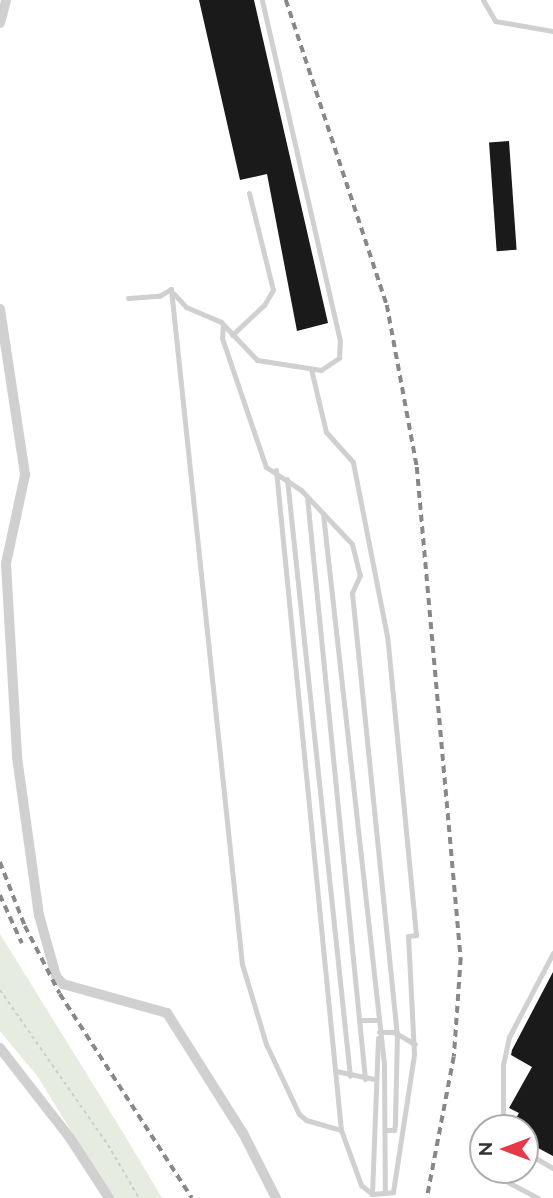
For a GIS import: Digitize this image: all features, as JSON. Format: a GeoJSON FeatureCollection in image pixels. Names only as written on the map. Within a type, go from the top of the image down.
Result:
{"type":"FeatureCollection","features":[{"type":"Feature","properties":{"kind":"street"},"geometry":{"type":"LineString","coordinates":[[0,23],[6,0]]}},
{"type":"Feature","properties":{"kind":"street"},"geometry":{"type":"LineString","coordinates":[[0,309],[25,475],[6,564],[17,757],[39,915],[56,976],[63,984],[167,1013],[243,1133],[276,1198]]}},
{"type":"Feature","properties":{"kind":"street"},"geometry":{"type":"LineString","coordinates":[[0,1048],[70,1138],[109,1198]]}},
{"type":"Feature","properties":{"kind":"lane"},"geometry":{"type":"LineString","coordinates":[[171,289],[186,307],[223,325],[257,360],[311,369],[334,365],[340,345],[261,0]]}},
{"type":"Feature","properties":{"kind":"lane"},"geometry":{"type":"LineString","coordinates":[[483,0],[488,17],[495,21],[553,31]]}},
{"type":"Feature","properties":{"kind":"lane"},"geometry":{"type":"LineString","coordinates":[[232,335],[266,303],[272,289],[249,192]]}},
{"type":"Feature","properties":{"kind":"lane"},"geometry":{"type":"LineString","coordinates":[[128,298],[159,296],[171,289]]}},
{"type":"Feature","properties":{"kind":"lane"},"geometry":{"type":"LineString","coordinates":[[171,289],[242,964],[265,1044],[296,1110],[306,1120],[341,1130]]}},
{"type":"Feature","properties":{"kind":"lane"},"geometry":{"type":"LineString","coordinates":[[223,325],[222,338],[266,467],[276,470],[307,495],[355,549],[360,575],[352,593],[397,1033],[395,1124],[394,1130],[387,1130]]}},
{"type":"Feature","properties":{"kind":"lane"},"geometry":{"type":"LineString","coordinates":[[311,369],[326,432],[352,457],[385,615],[416,935],[408,936],[415,1044],[395,1184],[393,1192],[372,1194]]}},
{"type":"Feature","properties":{"kind":"lane"},"geometry":{"type":"LineString","coordinates":[[276,470],[341,1130],[355,1175],[372,1194]]}},
{"type":"Feature","properties":{"kind":"lane"},"geometry":{"type":"LineString","coordinates":[[287,479],[350,1076]]}},
{"type":"Feature","properties":{"kind":"lane"},"geometry":{"type":"LineString","coordinates":[[307,495],[365,1079]]}},
{"type":"Feature","properties":{"kind":"lane"},"geometry":{"type":"LineString","coordinates":[[323,511],[332,563],[379,1032],[387,1130],[385,1193]]}},
{"type":"Feature","properties":{"kind":"lane"},"geometry":{"type":"LineString","coordinates":[[355,549],[372,545]]}},
{"type":"Feature","properties":{"kind":"lane"},"geometry":{"type":"LineString","coordinates":[[503,1114],[503,1065],[509,1037],[553,953]]}},
{"type":"Feature","properties":{"kind":"lane"},"geometry":{"type":"LineString","coordinates":[[359,1020],[377,1020]]}},
{"type":"Feature","properties":{"kind":"lane"},"geometry":{"type":"LineString","coordinates":[[372,1194],[379,1032]]}},
{"type":"Feature","properties":{"kind":"lane"},"geometry":{"type":"LineString","coordinates":[[379,1032],[397,1033],[415,1044]]}},
{"type":"Feature","properties":{"kind":"lane"},"geometry":{"type":"LineString","coordinates":[[335,1071],[375,1079]]}},
{"type":"Feature","properties":{"kind":"lane"},"geometry":{"type":"LineString","coordinates":[[512,1184],[538,1198]]}},
{"type":"Feature","properties":{"kind":"path"},"geometry":{"type":"LineString","coordinates":[[0,990],[108,1145],[139,1198]]}},
{"type":"Feature","properties":{"kind":"shaded area"},"geometry":{"type":"Polygon","coordinates":[[[0,934],[162,1198],[112,1198],[38,1077],[0,1031],[0,934]]]}},
{"type":"Feature","properties":{"kind":"building"},"geometry":{"type":"Polygon","coordinates":[[[199,0],[254,0],[328,323],[297,331],[267,174],[240,180],[199,0]]]}},
{"type":"Feature","properties":{"kind":"building"},"geometry":{"type":"Polygon","coordinates":[[[509,141],[517,250],[497,251],[489,142],[509,141]]]}},
{"type":"Feature","properties":{"kind":"building"},"geometry":{"type":"Polygon","coordinates":[[[553,972],[553,1156],[539,1148],[539,1114],[518,1114],[509,1108],[532,1067],[511,1055],[553,972]]]}},
{"type":"Feature","properties":{"kind":"railway"},"geometry":{"type":"LineString","coordinates":[[286,0],[387,305],[417,467],[461,958],[454,1057],[427,1198]]}},
{"type":"Feature","properties":{"kind":"railway"},"geometry":{"type":"LineString","coordinates":[[0,862],[25,926],[60,994],[192,1198]]}},
{"type":"Feature","properties":{"kind":"railway"},"geometry":{"type":"LineString","coordinates":[[0,895],[22,943]]}}]}
